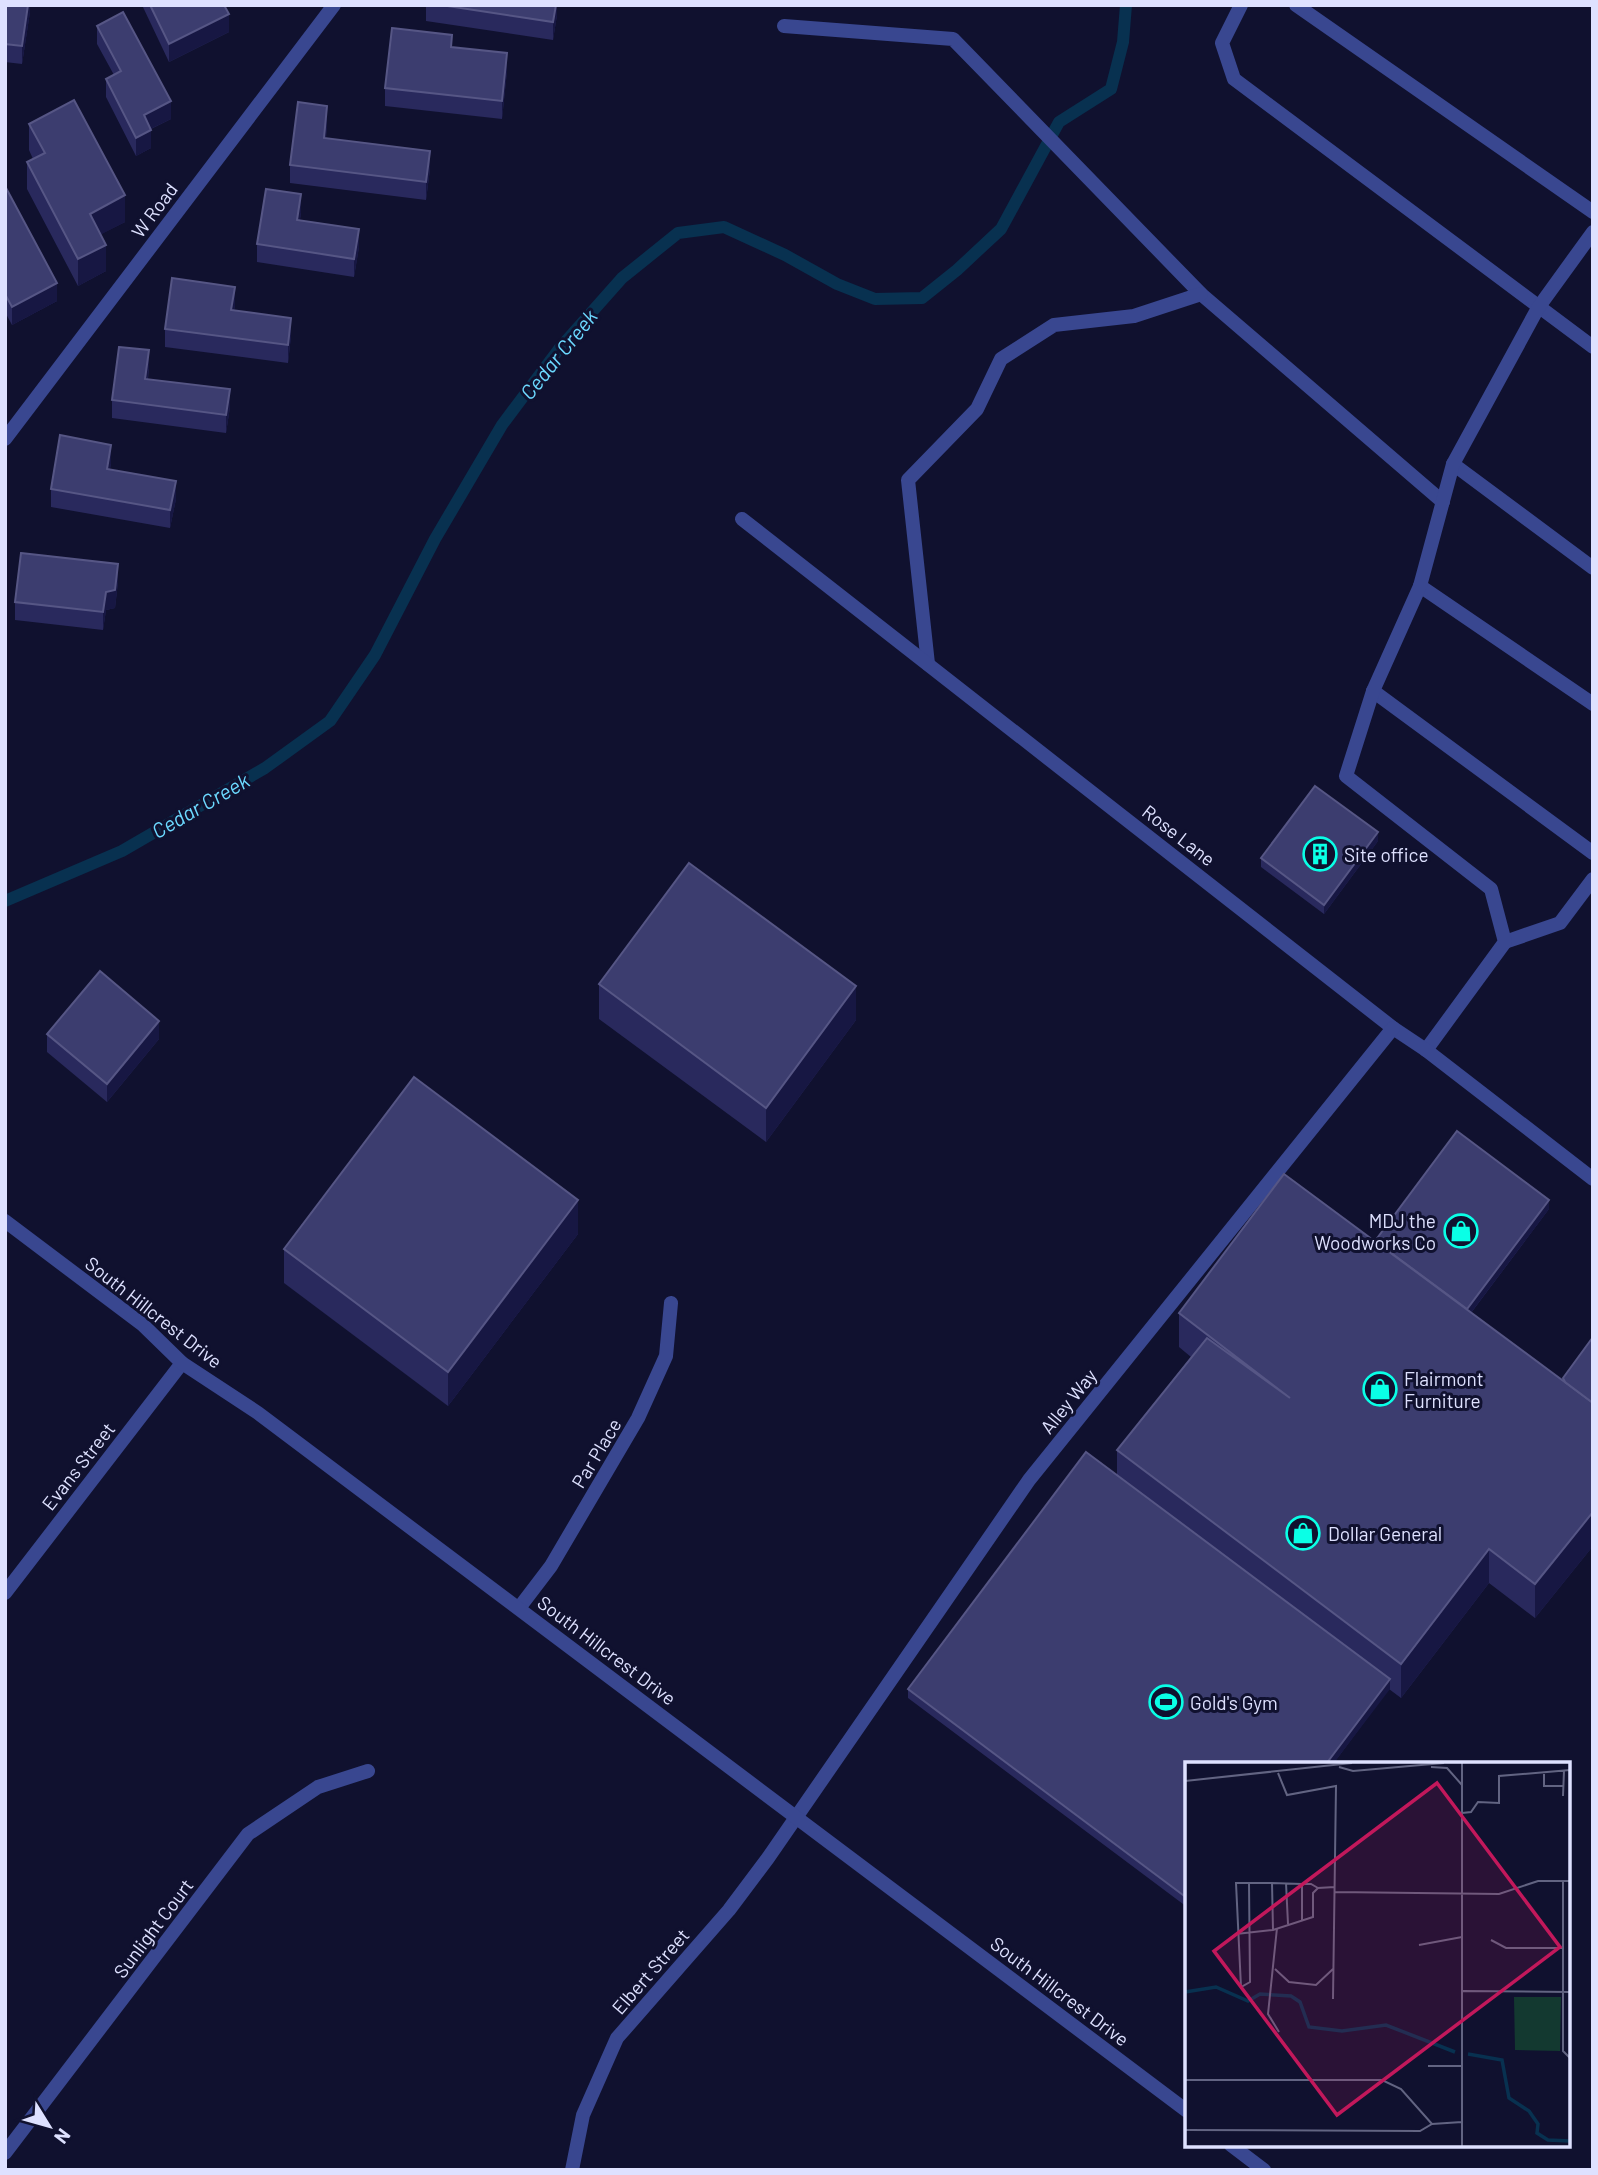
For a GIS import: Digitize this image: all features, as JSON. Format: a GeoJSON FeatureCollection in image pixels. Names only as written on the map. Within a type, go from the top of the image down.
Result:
{"type":"FeatureCollection","features":[{"type":"Feature","properties":{"kind":"street","name":"W Road"},"geometry":{"type":"LineString","coordinates":[[5,439],[334,5]]}},
{"type":"Feature","properties":{"kind":"street"},"geometry":{"type":"LineString","coordinates":[[1241,5],[1222,43],[1234,79],[1593,347]]}},
{"type":"Feature","properties":{"kind":"street"},"geometry":{"type":"LineString","coordinates":[[1296,5],[1593,212]]}},
{"type":"Feature","properties":{"kind":"street"},"geometry":{"type":"LineString","coordinates":[[784,26],[953,39],[1201,293],[1443,502]]}},
{"type":"Feature","properties":{"kind":"street"},"geometry":{"type":"LineString","coordinates":[[1505,942],[1491,888],[1346,776],[1373,691],[1420,586],[1453,464],[1538,308],[1593,232]]}},
{"type":"Feature","properties":{"kind":"street"},"geometry":{"type":"LineString","coordinates":[[928,664],[908,480],[977,409],[1001,359],[1054,324],[1134,316],[1201,293]]}},
{"type":"Feature","properties":{"kind":"street"},"geometry":{"type":"LineString","coordinates":[[1453,464],[1593,568]]}},
{"type":"Feature","properties":{"kind":"street","name":"Rose Lane"},"geometry":{"type":"LineString","coordinates":[[742,519],[1394,1028],[1593,1179]]}},
{"type":"Feature","properties":{"kind":"street"},"geometry":{"type":"LineString","coordinates":[[1420,586],[1593,704]]}},
{"type":"Feature","properties":{"kind":"street"},"geometry":{"type":"LineString","coordinates":[[1373,691],[1593,853]]}},
{"type":"Feature","properties":{"kind":"street"},"geometry":{"type":"LineString","coordinates":[[1426,1050],[1505,942],[1559,922],[1593,879]]}},
{"type":"Feature","properties":{"kind":"street","name":"Alley Way"},"geometry":{"type":"LineString","coordinates":[[796,1816],[1029,1480],[1394,1028]]}},
{"type":"Feature","properties":{"kind":"street","name":"South Hillcrest Drive"},"geometry":{"type":"LineString","coordinates":[[5,1221],[143,1325],[182,1363],[258,1413],[1185,2109]]}},
{"type":"Feature","properties":{"kind":"street","name":"Par Place"},"geometry":{"type":"LineString","coordinates":[[519,1608],[551,1566],[638,1418],[666,1356],[671,1303]]}},
{"type":"Feature","properties":{"kind":"street","name":"Evans Street"},"geometry":{"type":"LineString","coordinates":[[5,1593],[182,1363]]}},
{"type":"Feature","properties":{"kind":"street","name":"Sunlight Court"},"geometry":{"type":"LineString","coordinates":[[5,2153],[248,1834],[318,1787],[368,1771]]}},
{"type":"Feature","properties":{"kind":"street","name":"Elbert Street"},"geometry":{"type":"LineString","coordinates":[[572,2170],[583,2115],[617,2038],[729,1910],[796,1816]]}},
{"type":"Feature","properties":{"kind":"street"},"geometry":{"type":"LineString","coordinates":[[1234,2147],[1264,2170]]}},
{"type":"Feature","properties":{"kind":"building"},"geometry":{"type":"Polygon","coordinates":[[[5,5],[28,5],[22,46],[5,44],[5,5]]]}},
{"type":"Feature","properties":{"kind":"building"},"geometry":{"type":"Polygon","coordinates":[[[150,5],[224,5],[229,14],[169,44],[150,5]]]}},
{"type":"Feature","properties":{"kind":"building"},"geometry":{"type":"Polygon","coordinates":[[[441,5],[556,5],[553,22],[441,5]]]}},
{"type":"Feature","properties":{"kind":"building"},"geometry":{"type":"Polygon","coordinates":[[[123,12],[171,101],[144,115],[151,130],[136,138],[106,79],[121,71],[97,26],[123,12]]]}},
{"type":"Feature","properties":{"kind":"building"},"geometry":{"type":"Polygon","coordinates":[[[392,28],[452,35],[451,47],[507,53],[502,101],[385,88],[392,28]]]}},
{"type":"Feature","properties":{"kind":"building"},"geometry":{"type":"Polygon","coordinates":[[[74,100],[125,195],[90,214],[106,245],[78,259],[27,162],[45,153],[29,124],[74,100]]]}},
{"type":"Feature","properties":{"kind":"building"},"geometry":{"type":"Polygon","coordinates":[[[298,102],[327,106],[324,138],[430,151],[426,182],[290,165],[298,102]]]}},
{"type":"Feature","properties":{"kind":"building"},"geometry":{"type":"Polygon","coordinates":[[[5,186],[57,283],[12,307],[5,294],[5,186]]]}},
{"type":"Feature","properties":{"kind":"building"},"geometry":{"type":"Polygon","coordinates":[[[266,189],[301,194],[297,220],[359,229],[354,259],[257,244],[266,189]]]}},
{"type":"Feature","properties":{"kind":"building"},"geometry":{"type":"Polygon","coordinates":[[[172,278],[235,287],[231,310],[291,318],[288,345],[165,329],[172,278]]]}},
{"type":"Feature","properties":{"kind":"building"},"geometry":{"type":"Polygon","coordinates":[[[119,347],[149,350],[145,379],[230,389],[226,415],[112,400],[119,347]]]}},
{"type":"Feature","properties":{"kind":"building"},"geometry":{"type":"Polygon","coordinates":[[[60,435],[111,445],[107,469],[176,481],[170,510],[51,489],[60,435]]]}},
{"type":"Feature","properties":{"kind":"building"},"geometry":{"type":"Polygon","coordinates":[[[21,553],[118,564],[115,590],[106,592],[103,612],[15,602],[21,553]]]}},
{"type":"Feature","properties":{"kind":"building","name":"Site office"},"geometry":{"type":"Polygon","coordinates":[[[1315,786],[1378,832],[1324,905],[1261,858],[1315,786]]]}},
{"type":"Feature","properties":{"kind":"building"},"geometry":{"type":"Polygon","coordinates":[[[689,863],[856,986],[766,1108],[599,984],[689,863]]]}},
{"type":"Feature","properties":{"kind":"building"},"geometry":{"type":"Polygon","coordinates":[[[100,971],[159,1021],[107,1084],[47,1034],[100,971]]]}},
{"type":"Feature","properties":{"kind":"building"},"geometry":{"type":"Polygon","coordinates":[[[414,1077],[578,1200],[448,1372],[284,1249],[414,1077]]]}},
{"type":"Feature","properties":{"kind":"building","name":"MDJ the Woodworks Co"},"geometry":{"type":"Polygon","coordinates":[[[1457,1131],[1549,1200],[1467,1309],[1375,1241],[1457,1131]]]}},
{"type":"Feature","properties":{"kind":"building"},"geometry":{"type":"Polygon","coordinates":[[[1284,1174],[1593,1403],[1593,1512],[1535,1584],[1489,1549],[1401,1664],[1117,1450],[1207,1338],[1290,1398],[1179,1313],[1284,1174]]]}},
{"type":"Feature","properties":{"kind":"building"},"geometry":{"type":"Polygon","coordinates":[[[1593,1337],[1593,1403],[1563,1378],[1593,1337]]]}},
{"type":"Feature","properties":{"kind":"building"},"geometry":{"type":"Polygon","coordinates":[[[1086,1452],[1390,1679],[1328,1762],[1185,1762],[1185,1897],[908,1689],[1086,1452]]]}},
{"type":"Feature","properties":{"kind":"waterway","name":"Cedar Creek"},"geometry":{"type":"LineString","coordinates":[[5,901],[122,851],[265,768],[330,721],[375,655],[435,539],[502,425],[559,349],[622,278],[678,233],[724,227],[785,255],[837,284],[875,299],[922,298],[1001,229],[1059,122],[1111,89],[1123,42],[1126,5]]}},
{"type":"Feature","properties":{"kind":"place","name":"Site office"},"geometry":{"type":"Point","coordinates":[1320,854]}},
{"type":"Feature","properties":{"kind":"place","name":"MDJ the Woodworks Co"},"geometry":{"type":"Point","coordinates":[1461,1231]}},
{"type":"Feature","properties":{"kind":"place","name":"Flairmont Furniture"},"geometry":{"type":"Point","coordinates":[1380,1389]}},
{"type":"Feature","properties":{"kind":"place","name":"Dollar General"},"geometry":{"type":"Point","coordinates":[1303,1533]}},
{"type":"Feature","properties":{"kind":"place","name":"Gold's Gym"},"geometry":{"type":"Point","coordinates":[1166,1702]}}]}
